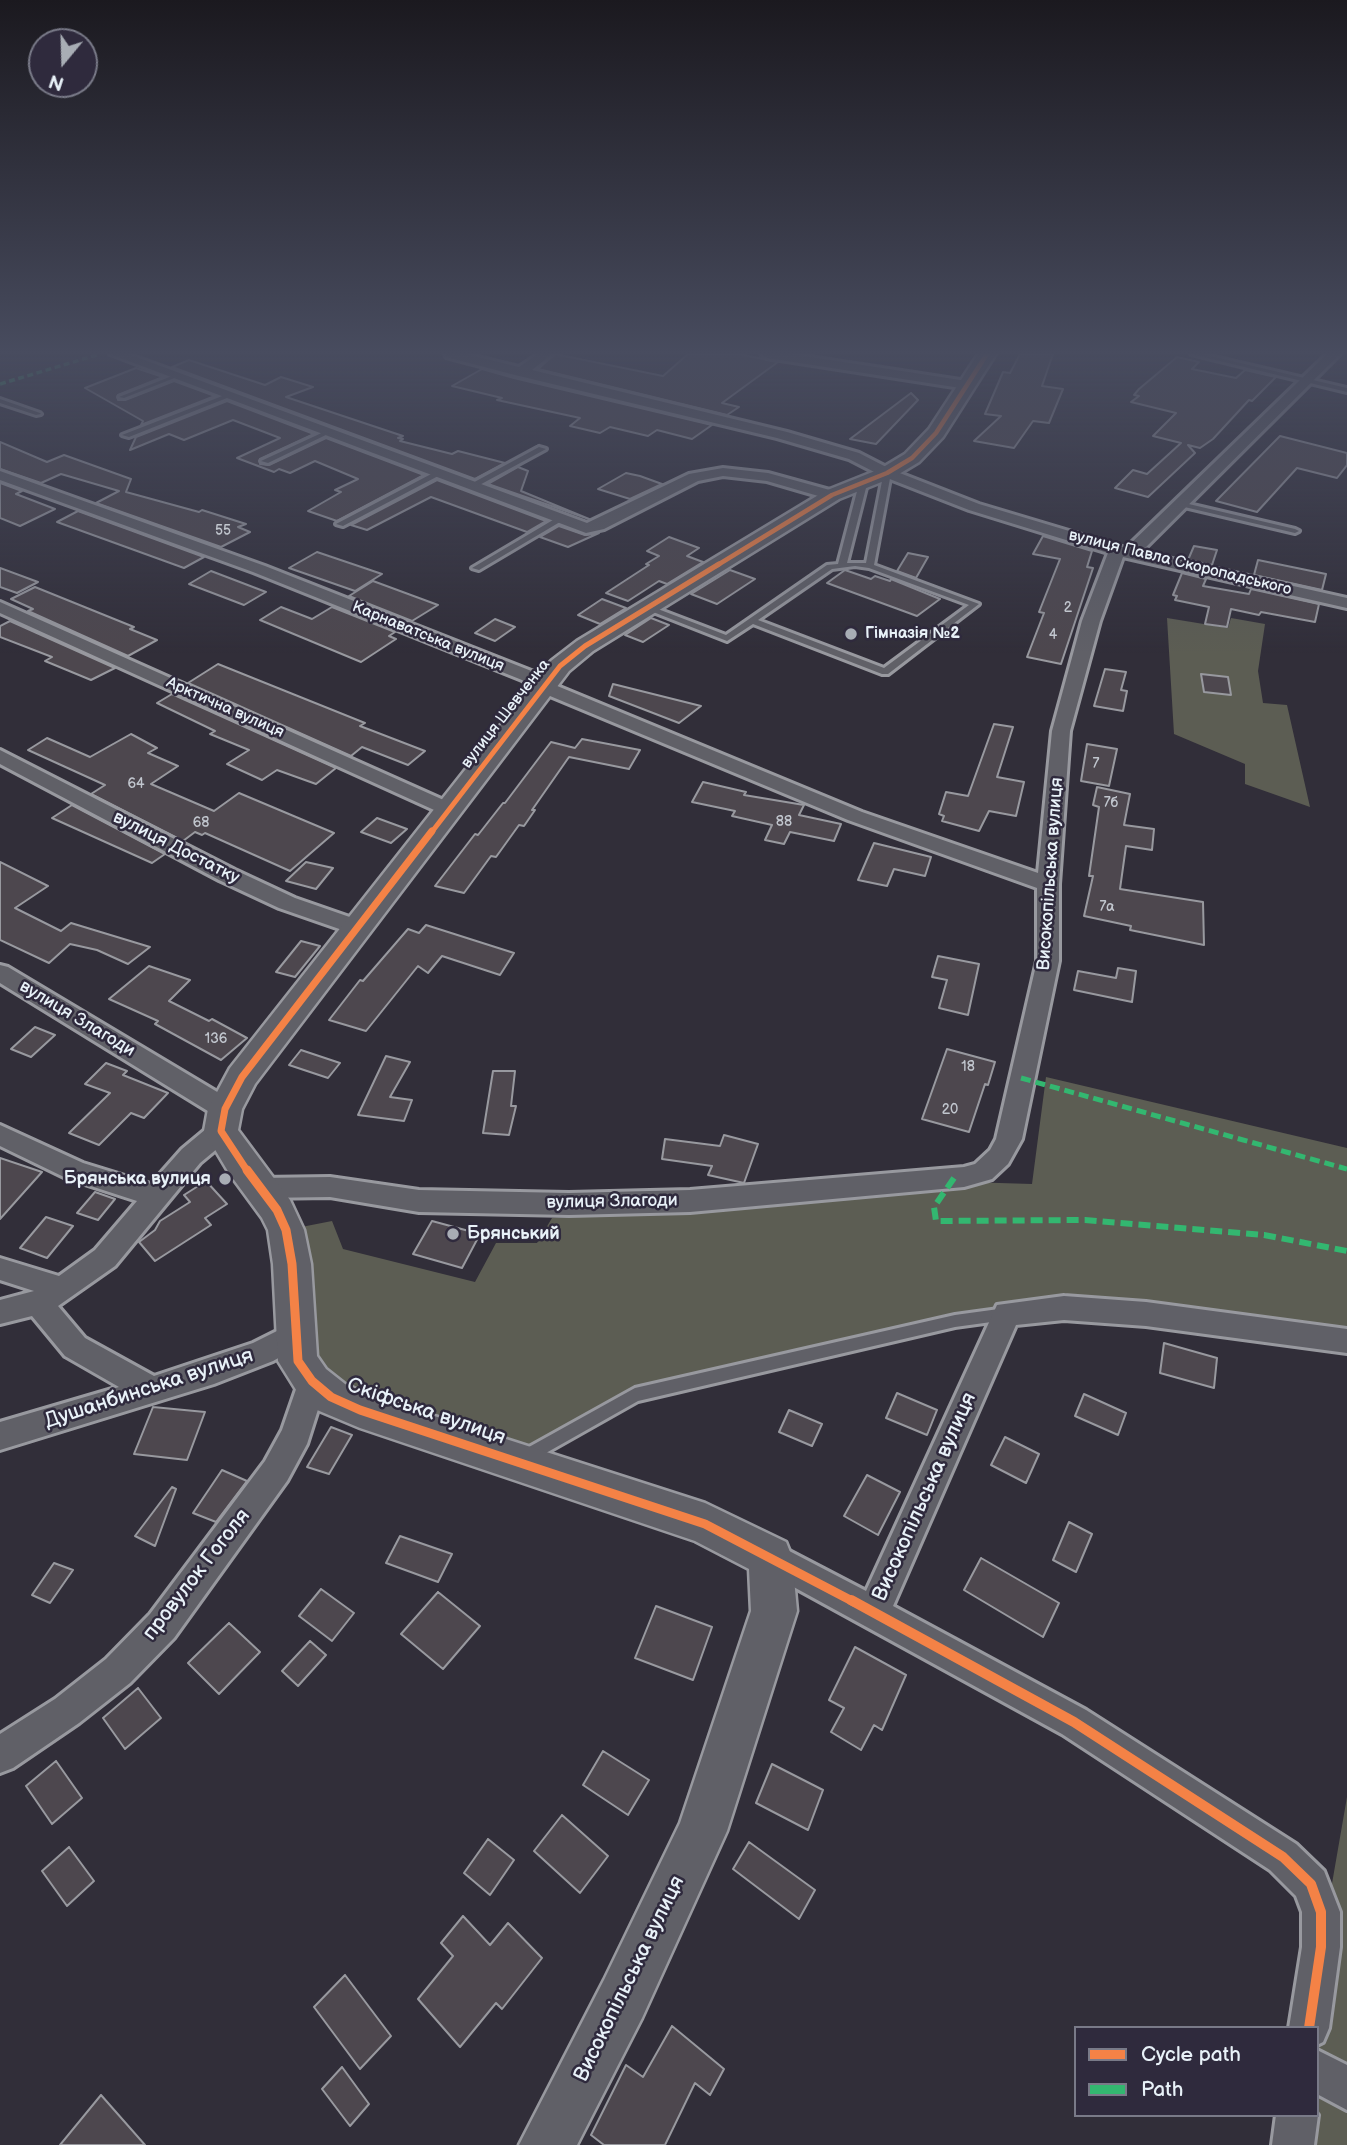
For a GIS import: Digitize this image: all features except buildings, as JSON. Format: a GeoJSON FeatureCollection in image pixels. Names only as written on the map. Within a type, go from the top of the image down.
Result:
{"type":"FeatureCollection","features":[{"type":"Feature","properties":{"kind":"street"},"geometry":{"type":"LineString","coordinates":[[386,454],[580,526],[593,527],[694,477],[723,472],[768,477],[832,495]]}},
{"type":"Feature","properties":{"kind":"street","name":"вулиця Павла Скоропадського"},"geometry":{"type":"LineString","coordinates":[[847,454],[854,456],[875,476],[1123,553],[1347,603]]}},
{"type":"Feature","properties":{"kind":"street","name":"вулиця Шевченка"},"geometry":{"type":"LineString","coordinates":[[223,1120],[242,1077],[561,666],[585,646],[832,495],[916,454]]}},
{"type":"Feature","properties":{"kind":"street"},"geometry":{"type":"LineString","coordinates":[[1123,553],[1230,454]]}},
{"type":"Feature","properties":{"kind":"street","name":"Карнаватська вулиця"},"geometry":{"type":"LineString","coordinates":[[0,475],[259,569],[528,676],[544,687],[855,816],[1048,884]]}},
{"type":"Feature","properties":{"kind":"street","name":"Високопільська вулиця"},"geometry":{"type":"LineString","coordinates":[[964,1177],[983,1172],[999,1157],[1009,1139],[1048,961],[1048,884],[1061,731],[1091,621],[1123,553]]}},
{"type":"Feature","properties":{"kind":"street","name":"Арктична вулиця"},"geometry":{"type":"LineString","coordinates":[[0,607],[450,810]]}},
{"type":"Feature","properties":{"kind":"street","name":"вулиця Достатку"},"geometry":{"type":"LineString","coordinates":[[0,756],[227,875],[288,904],[356,927]]}},
{"type":"Feature","properties":{"kind":"street","name":"вулиця Злагоди"},"geometry":{"type":"LineString","coordinates":[[0,973],[223,1120]]}},
{"type":"Feature","properties":{"kind":"street"},"geometry":{"type":"LineString","coordinates":[[0,1312],[50,1296],[106,1258],[155,1196],[223,1120]]}},
{"type":"Feature","properties":{"kind":"street","name":"Скіфська вулиця"},"geometry":{"type":"LineString","coordinates":[[223,1120],[241,1163],[276,1210],[286,1230],[292,1264],[298,1361],[312,1381],[331,1397],[360,1410],[705,1524],[770,1557]]}},
{"type":"Feature","properties":{"kind":"street"},"geometry":{"type":"LineString","coordinates":[[0,1135],[75,1171],[155,1196]]}},
{"type":"Feature","properties":{"kind":"street","name":"вулиця Злагоди"},"geometry":{"type":"LineString","coordinates":[[261,1188],[330,1187],[419,1201],[569,1204],[690,1201],[964,1177]]}},
{"type":"Feature","properties":{"kind":"street"},"geometry":{"type":"LineString","coordinates":[[0,1269],[50,1296],[75,1347],[154,1391]]}},
{"type":"Feature","properties":{"kind":"street"},"geometry":{"type":"LineString","coordinates":[[1007,1314],[1064,1308],[1146,1314],[1347,1341]]}},
{"type":"Feature","properties":{"kind":"street","name":"Високопільська вулиця"},"geometry":{"type":"LineString","coordinates":[[770,1557],[874,1612],[1007,1314]]}},
{"type":"Feature","properties":{"kind":"street","name":"Душанбинська вулиця"},"geometry":{"type":"LineString","coordinates":[[0,1436],[154,1391],[264,1352],[295,1335]]}},
{"type":"Feature","properties":{"kind":"street","name":"провулок Гоголя"},"geometry":{"type":"LineString","coordinates":[[0,1755],[67,1712],[118,1671],[162,1626],[275,1471],[296,1434],[312,1381]]}},
{"type":"Feature","properties":{"kind":"street","name":"Високопільська вулиця"},"geometry":{"type":"LineString","coordinates":[[547,2145],[623,1999],[702,1831],[774,1611],[770,1557]]}},
{"type":"Feature","properties":{"kind":"street"},"geometry":{"type":"LineString","coordinates":[[874,1612],[1074,1722],[1283,1857],[1311,1884],[1321,1912],[1321,1947],[1309,2026]]}},
{"type":"Feature","properties":{"kind":"street"},"geometry":{"type":"LineString","coordinates":[[1319,2071],[1347,2089]]}},
{"type":"Feature","properties":{"kind":"street"},"geometry":{"type":"LineString","coordinates":[[1293,2145],[1297,2117]]}},
{"type":"Feature","properties":{"kind":"lane"},"geometry":{"type":"LineString","coordinates":[[265,461],[280,454]]}},
{"type":"Feature","properties":{"kind":"lane"},"geometry":{"type":"LineString","coordinates":[[471,486],[532,454]]}},
{"type":"Feature","properties":{"kind":"lane"},"geometry":{"type":"LineString","coordinates":[[340,524],[438,474]]}},
{"type":"Feature","properties":{"kind":"lane"},"geometry":{"type":"LineString","coordinates":[[842,565],[875,476]]}},
{"type":"Feature","properties":{"kind":"lane"},"geometry":{"type":"LineString","coordinates":[[870,566],[875,476]]}},
{"type":"Feature","properties":{"kind":"lane"},"geometry":{"type":"LineString","coordinates":[[1179,503],[1295,531]]}},
{"type":"Feature","properties":{"kind":"lane"},"geometry":{"type":"LineString","coordinates":[[476,568],[561,519]]}},
{"type":"Feature","properties":{"kind":"lane"},"geometry":{"type":"LineString","coordinates":[[647,608],[727,638],[830,567],[842,565],[870,566],[975,604],[885,673],[752,621]]}},
{"type":"Feature","properties":{"kind":"lane"},"geometry":{"type":"LineString","coordinates":[[516,1462],[635,1395],[955,1321],[1007,1314]]}},
{"type":"Feature","properties":{"kind":"shaded area"},"geometry":{"type":"Polygon","coordinates":[[[1167,618],[1228,628],[1231,618],[1265,624],[1258,671],[1263,703],[1287,705],[1310,807],[1245,784],[1245,764],[1174,734],[1167,618]]]}},
{"type":"Feature","properties":{"kind":"shaded area"},"geometry":{"type":"Polygon","coordinates":[[[1046,1077],[1347,1148],[1347,1341],[1146,1314],[955,1321],[635,1395],[516,1462],[312,1381],[286,1230],[332,1221],[343,1249],[475,1282],[496,1243],[537,1243],[552,1218],[683,1213],[966,1182],[1032,1184],[1046,1077]]]}},
{"type":"Feature","properties":{"kind":"shaded area"},"geometry":{"type":"Polygon","coordinates":[[[1347,1797],[1347,2145],[1293,2145],[1315,2117],[1319,2117],[1321,1947],[1347,1797]]]}},
{"type":"Feature","properties":{"kind":"marked path"},"geometry":{"type":"LineString","coordinates":[[1021,1078],[1347,1169]]}},
{"type":"Feature","properties":{"kind":"marked path"},"geometry":{"type":"LineString","coordinates":[[954,1178],[934,1207],[936,1221],[1085,1220],[1264,1235],[1347,1251]]}},
{"type":"Feature","properties":{"kind":"cycle path"},"geometry":{"type":"LineString","coordinates":[[916,454],[887,473],[832,495],[585,646],[560,666],[242,1077],[225,1109],[221,1131],[241,1163],[277,1210],[286,1230],[292,1264],[298,1361],[312,1381],[331,1397],[360,1410],[705,1524],[874,1612],[1074,1722],[1283,1857],[1311,1884],[1321,1912],[1321,1947],[1309,2026]]}},
{"type":"Feature","properties":{"kind":"place","name":"Гімназія №2"},"geometry":{"type":"Point","coordinates":[851,634]}},
{"type":"Feature","properties":{"kind":"place","name":"Брянська вулиця"},"geometry":{"type":"Point","coordinates":[225,1179]}},
{"type":"Feature","properties":{"kind":"place","name":"Брянський"},"geometry":{"type":"Point","coordinates":[453,1234]}}]}
